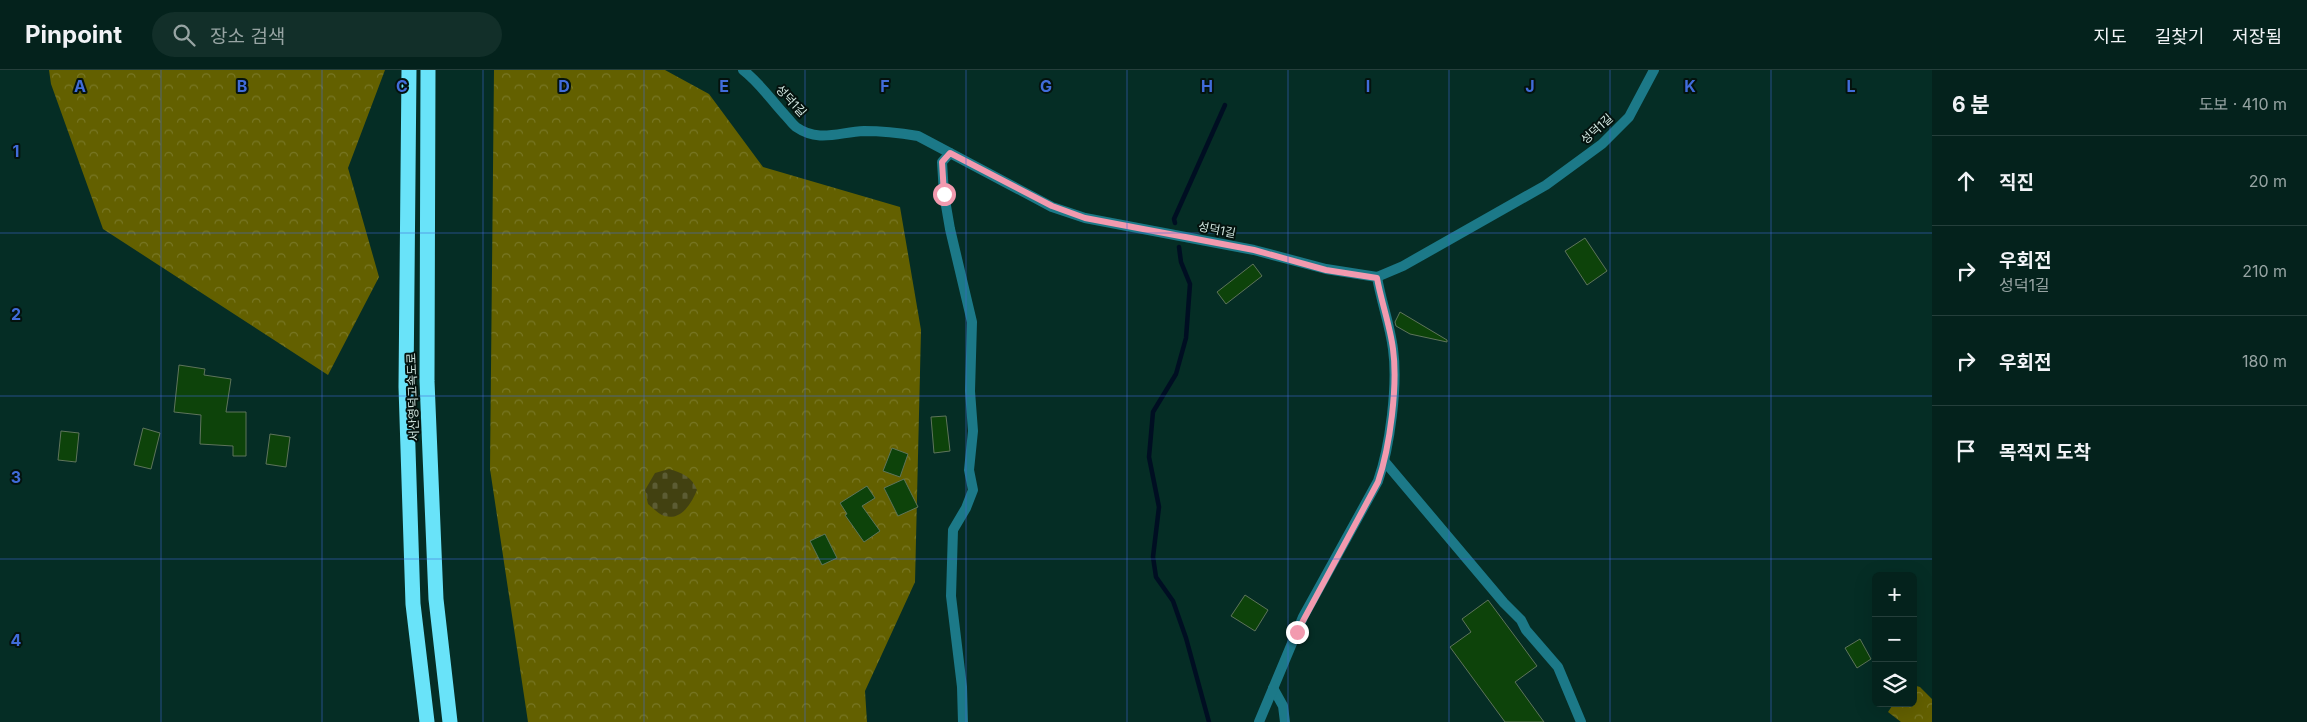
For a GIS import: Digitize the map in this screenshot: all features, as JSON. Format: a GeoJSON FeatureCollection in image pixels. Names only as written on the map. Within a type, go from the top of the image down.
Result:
{"type":"FeatureCollection","features":[{"type":"Feature","properties":{"kind":"highway","name":"서산영덕고속도로"},"geometry":{"type":"LineString","coordinates":[[409,70],[407,406],[413,604],[427,722]]}},
{"type":"Feature","properties":{"kind":"highway","name":"서산영덕고속도로"},"geometry":{"type":"LineString","coordinates":[[428,70],[427,381],[436,599],[450,722]]}},
{"type":"Feature","properties":{"kind":"street","name":"성덕1길"},"geometry":{"type":"LineString","coordinates":[[743,70],[756,80],[773,104],[796,127],[813,134],[829,137],[862,131],[896,132],[918,136],[1052,206],[1085,218],[1254,250],[1326,270],[1377,278],[1403,266],[1546,185],[1602,144],[1629,116],[1654,70]]}},
{"type":"Feature","properties":{"kind":"street"},"geometry":{"type":"LineString","coordinates":[[950,153],[942,162],[944,194],[950,229],[972,322],[970,391],[973,431],[968,470],[973,490],[954,530],[950,596],[962,688],[963,722]]}},
{"type":"Feature","properties":{"kind":"street"},"geometry":{"type":"LineString","coordinates":[[1259,722],[1303,617],[1378,482],[1385,462],[1394,389],[1393,349],[1377,278]]}},
{"type":"Feature","properties":{"kind":"street"},"geometry":{"type":"LineString","coordinates":[[1385,462],[1504,603],[1521,620],[1526,630],[1558,667],[1581,722]]}},
{"type":"Feature","properties":{"kind":"street"},"geometry":{"type":"LineString","coordinates":[[1273,688],[1283,706],[1286,722]]}},
{"type":"Feature","properties":{"kind":"green space"},"geometry":{"type":"Polygon","coordinates":[[[49,70],[385,70],[348,168],[379,277],[328,375],[103,229],[51,84],[49,70]]]}},
{"type":"Feature","properties":{"kind":"green space"},"geometry":{"type":"Polygon","coordinates":[[[494,70],[665,70],[709,94],[763,167],[900,207],[921,330],[915,582],[865,691],[867,722],[528,722],[490,469],[494,70]]]}},
{"type":"Feature","properties":{"kind":"green space"},"geometry":{"type":"Polygon","coordinates":[[[669,469],[686,476],[697,490],[686,509],[671,517],[660,514],[648,504],[645,490],[655,473],[669,469]]]}},
{"type":"Feature","properties":{"kind":"green space"},"geometry":{"type":"Polygon","coordinates":[[[1917,686],[1932,699],[1932,722],[1901,722],[1888,712],[1891,707],[1917,707],[1917,686]]]}},
{"type":"Feature","properties":{"kind":"building"},"geometry":{"type":"Polygon","coordinates":[[[1585,238],[1607,271],[1587,285],[1565,251],[1585,238]]]}},
{"type":"Feature","properties":{"kind":"building"},"geometry":{"type":"Polygon","coordinates":[[[1253,264],[1262,276],[1226,304],[1217,292],[1253,264]]]}},
{"type":"Feature","properties":{"kind":"building"},"geometry":{"type":"Polygon","coordinates":[[[1400,312],[1447,340],[1447,342],[1410,334],[1396,326],[1395,322],[1400,312]]]}},
{"type":"Feature","properties":{"kind":"building"},"geometry":{"type":"Polygon","coordinates":[[[179,365],[205,369],[204,375],[231,379],[226,412],[246,412],[246,456],[233,456],[233,446],[200,444],[201,415],[174,412],[179,365]]]}},
{"type":"Feature","properties":{"kind":"building"},"geometry":{"type":"Polygon","coordinates":[[[946,416],[950,451],[934,453],[931,417],[946,416]]]}},
{"type":"Feature","properties":{"kind":"building"},"geometry":{"type":"Polygon","coordinates":[[[143,428],[160,433],[151,469],[134,465],[143,428]]]}},
{"type":"Feature","properties":{"kind":"building"},"geometry":{"type":"Polygon","coordinates":[[[61,431],[79,433],[76,462],[58,460],[61,431]]]}},
{"type":"Feature","properties":{"kind":"building"},"geometry":{"type":"Polygon","coordinates":[[[270,434],[290,437],[286,467],[266,464],[270,434]]]}},
{"type":"Feature","properties":{"kind":"building"},"geometry":{"type":"Polygon","coordinates":[[[892,448],[908,454],[900,477],[883,471],[892,448]]]}},
{"type":"Feature","properties":{"kind":"building"},"geometry":{"type":"Polygon","coordinates":[[[904,479],[918,507],[898,516],[884,488],[904,479]]]}},
{"type":"Feature","properties":{"kind":"building"},"geometry":{"type":"Polygon","coordinates":[[[867,486],[875,498],[862,506],[880,531],[864,542],[845,515],[847,514],[840,503],[867,486]]]}},
{"type":"Feature","properties":{"kind":"building"},"geometry":{"type":"Polygon","coordinates":[[[825,534],[837,558],[822,565],[810,541],[825,534]]]}},
{"type":"Feature","properties":{"kind":"building"},"geometry":{"type":"Polygon","coordinates":[[[1245,595],[1268,610],[1255,631],[1231,616],[1245,595]]]}},
{"type":"Feature","properties":{"kind":"building"},"geometry":{"type":"Polygon","coordinates":[[[1488,600],[1537,666],[1515,682],[1544,722],[1505,722],[1450,647],[1471,632],[1462,619],[1488,600]]]}},
{"type":"Feature","properties":{"kind":"building"},"geometry":{"type":"Polygon","coordinates":[[[1860,639],[1871,659],[1857,668],[1845,648],[1860,639]]]}},
{"type":"Feature","properties":{"kind":"waterway"},"geometry":{"type":"LineString","coordinates":[[1175,223],[1174,219],[1225,105]]}},
{"type":"Feature","properties":{"kind":"waterway"},"geometry":{"type":"LineString","coordinates":[[1179,247],[1181,262],[1190,284],[1186,338],[1176,374],[1153,412],[1149,457],[1159,507],[1153,557],[1156,577],[1173,601],[1186,638],[1209,722]]}},
{"type":"Feature","properties":{"kind":"route"},"geometry":{"type":"LineString","coordinates":[[944,194],[942,162],[950,153],[1052,206],[1085,218],[1254,250],[1326,270],[1377,278],[1393,349],[1394,389],[1385,462],[1378,482],[1303,617],[1297,632]]}}]}
